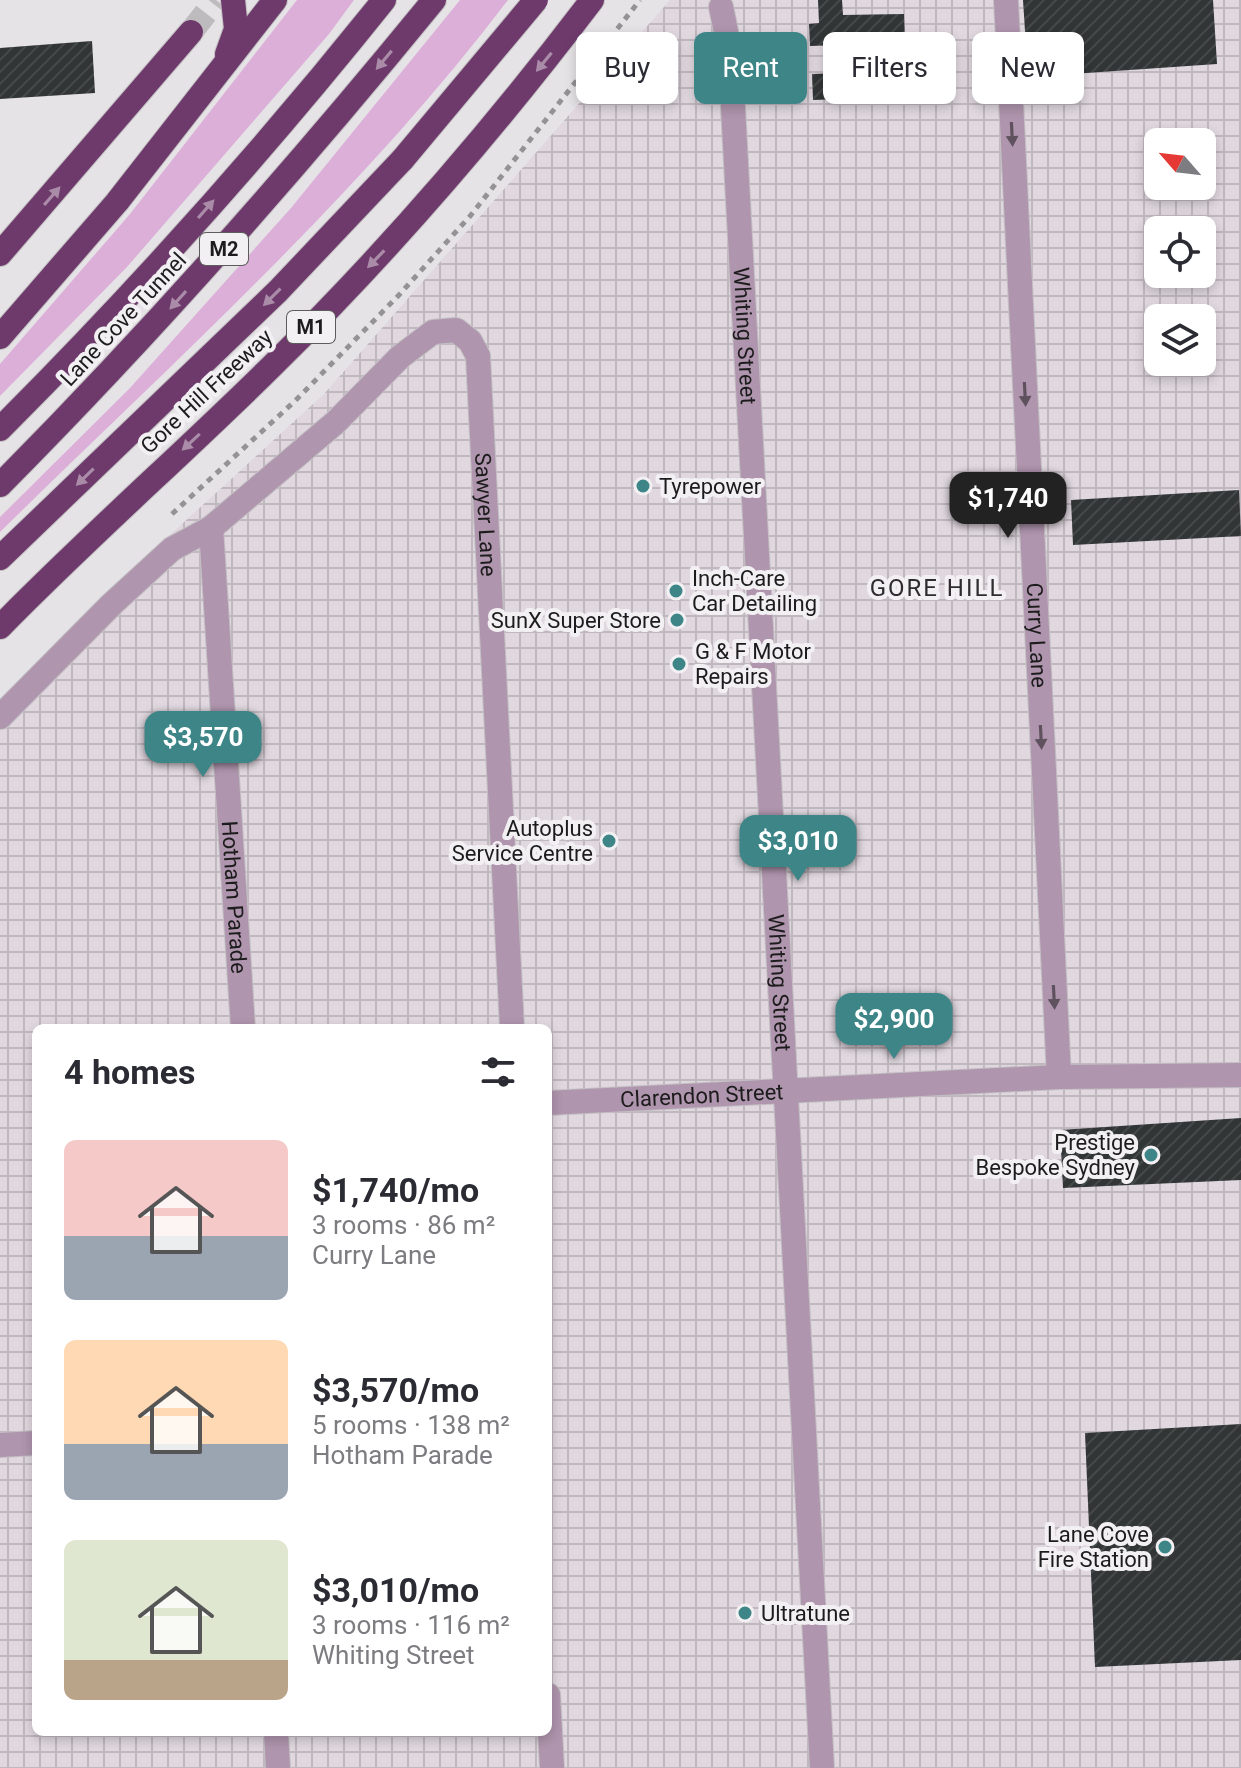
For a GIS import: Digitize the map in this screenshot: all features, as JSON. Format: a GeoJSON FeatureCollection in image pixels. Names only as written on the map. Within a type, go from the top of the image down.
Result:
{"type":"FeatureCollection","features":[{"type":"Feature","properties":{"kind":"highway"},"geometry":{"type":"LineString","coordinates":[[202,97],[234,36],[233,0]]}},
{"type":"Feature","properties":{"kind":"highway"},"geometry":{"type":"LineString","coordinates":[[0,337],[117,202],[275,0]]}},
{"type":"Feature","properties":{"kind":"highway","name":"Lane Cove Tunnel"},"geometry":{"type":"LineString","coordinates":[[0,429],[75,354],[204,211],[384,0]]}},
{"type":"Feature","properties":{"kind":"highway","name":"Lane Cove Tunnel"},"geometry":{"type":"LineString","coordinates":[[0,485],[151,330],[283,183],[434,0]]}},
{"type":"Feature","properties":{"kind":"highway"},"geometry":{"type":"LineString","coordinates":[[6,553],[278,291],[403,159],[536,0]]}},
{"type":"Feature","properties":{"kind":"highway","name":"Gore Hill Freeway"},"geometry":{"type":"LineString","coordinates":[[0,627],[272,366],[399,235],[465,160],[592,0]]}},
{"type":"Feature","properties":{"kind":"highway"},"geometry":{"type":"LineString","coordinates":[[0,254],[191,32]]}},
{"type":"Feature","properties":{"kind":"street","name":"Curry Lane"},"geometry":{"type":"LineString","coordinates":[[1006,0],[1059,1077]]}},
{"type":"Feature","properties":{"kind":"street","name":"Whiting Street"},"geometry":{"type":"LineString","coordinates":[[721,7],[730,51],[822,1768]]}},
{"type":"Feature","properties":{"kind":"street","name":"Sawyer Lane"},"geometry":{"type":"LineString","coordinates":[[0,717],[172,549],[211,528],[336,422],[400,357],[433,332],[456,330],[470,341],[478,356],[512,1024]]}},
{"type":"Feature","properties":{"kind":"street","name":"Hotham Parade"},"geometry":{"type":"LineString","coordinates":[[211,528],[243,1024]]}},
{"type":"Feature","properties":{"kind":"street","name":"Clarendon Street"},"geometry":{"type":"LineString","coordinates":[[552,1103],[1059,1077],[1241,1075]]}},
{"type":"Feature","properties":{"kind":"street"},"geometry":{"type":"LineString","coordinates":[[0,1445],[32,1443]]}},
{"type":"Feature","properties":{"kind":"street"},"geometry":{"type":"LineString","coordinates":[[276,1736],[278,1768]]}},
{"type":"Feature","properties":{"kind":"street"},"geometry":{"type":"LineString","coordinates":[[550,1736],[552,1768]]}},
{"type":"Feature","properties":{"kind":"path"},"geometry":{"type":"LineString","coordinates":[[170,516],[295,401],[409,284],[471,215],[640,0]]}},
{"type":"Feature","properties":{"kind":"shaded area"},"geometry":{"type":"Polygon","coordinates":[[[297,0],[354,0],[329,34],[127,267],[0,396],[0,364],[130,214],[297,0]]]}},
{"type":"Feature","properties":{"kind":"shaded area"},"geometry":{"type":"Polygon","coordinates":[[[460,0],[508,0],[451,72],[328,209],[0,532],[0,517],[130,388],[291,208],[460,0]]]}},
{"type":"Feature","properties":{"kind":"shaded area"},"geometry":{"type":"Polygon","coordinates":[[[670,0],[1241,0],[1241,1768],[0,1768],[0,709],[147,556],[324,394],[579,104],[678,104],[678,32],[642,32],[670,0]]]}},
{"type":"Feature","properties":{"kind":"building"},"geometry":{"type":"Polygon","coordinates":[[[818,0],[842,0],[843,15],[904,14],[905,32],[823,32],[823,46],[810,46],[809,24],[819,23],[818,0]]]}},
{"type":"Feature","properties":{"kind":"building"},"geometry":{"type":"Polygon","coordinates":[[[1023,0],[1213,0],[1217,64],[1084,73],[1084,32],[1025,32],[1023,0]]]}},
{"type":"Feature","properties":{"kind":"building"},"geometry":{"type":"Polygon","coordinates":[[[92,41],[95,93],[0,99],[0,48],[92,41]]]}},
{"type":"Feature","properties":{"kind":"building"},"geometry":{"type":"Polygon","coordinates":[[[812,74],[823,74],[823,100],[813,100],[812,74]]]}},
{"type":"Feature","properties":{"kind":"building"},"geometry":{"type":"Polygon","coordinates":[[[1239,490],[1241,536],[1073,545],[1071,500],[1239,490]]]}},
{"type":"Feature","properties":{"kind":"building","name":"Prestige Bespoke Sydney"},"geometry":{"type":"Polygon","coordinates":[[[1241,1118],[1241,1180],[1063,1188],[1060,1130],[1241,1118]]]}},
{"type":"Feature","properties":{"kind":"building","name":"Lane Cove Fire Station"},"geometry":{"type":"Polygon","coordinates":[[[1241,1424],[1241,1660],[1095,1667],[1085,1433],[1241,1424]]]}},
{"type":"Feature","properties":{"kind":"tunnel"},"geometry":{"type":"LineString","coordinates":[[191,32],[216,0]]}},
{"type":"Feature","properties":{"kind":"place","name":"Tyrepower"},"geometry":{"type":"Point","coordinates":[643,486]}},
{"type":"Feature","properties":{"kind":"place","name":"Inch-Care Car Detailing"},"geometry":{"type":"Point","coordinates":[676,591]}},
{"type":"Feature","properties":{"kind":"place","name":"SunX Super Store"},"geometry":{"type":"Point","coordinates":[677,620]}},
{"type":"Feature","properties":{"kind":"place","name":"G & F Motor Repairs"},"geometry":{"type":"Point","coordinates":[679,664]}},
{"type":"Feature","properties":{"kind":"place","name":"Autoplus Service Centre"},"geometry":{"type":"Point","coordinates":[609,841]}},
{"type":"Feature","properties":{"kind":"place","name":"Prestige Bespoke Sydney"},"geometry":{"type":"Point","coordinates":[1151,1155]}},
{"type":"Feature","properties":{"kind":"place","name":"Lane Cove Fire Station"},"geometry":{"type":"Point","coordinates":[1165,1547]}},
{"type":"Feature","properties":{"kind":"place","name":"Ultratune"},"geometry":{"type":"Point","coordinates":[745,1613]}},
{"type":"Feature","properties":{"kind":"district","name":"GORE HILL"},"geometry":{"type":"Point","coordinates":[937,588]}}]}
